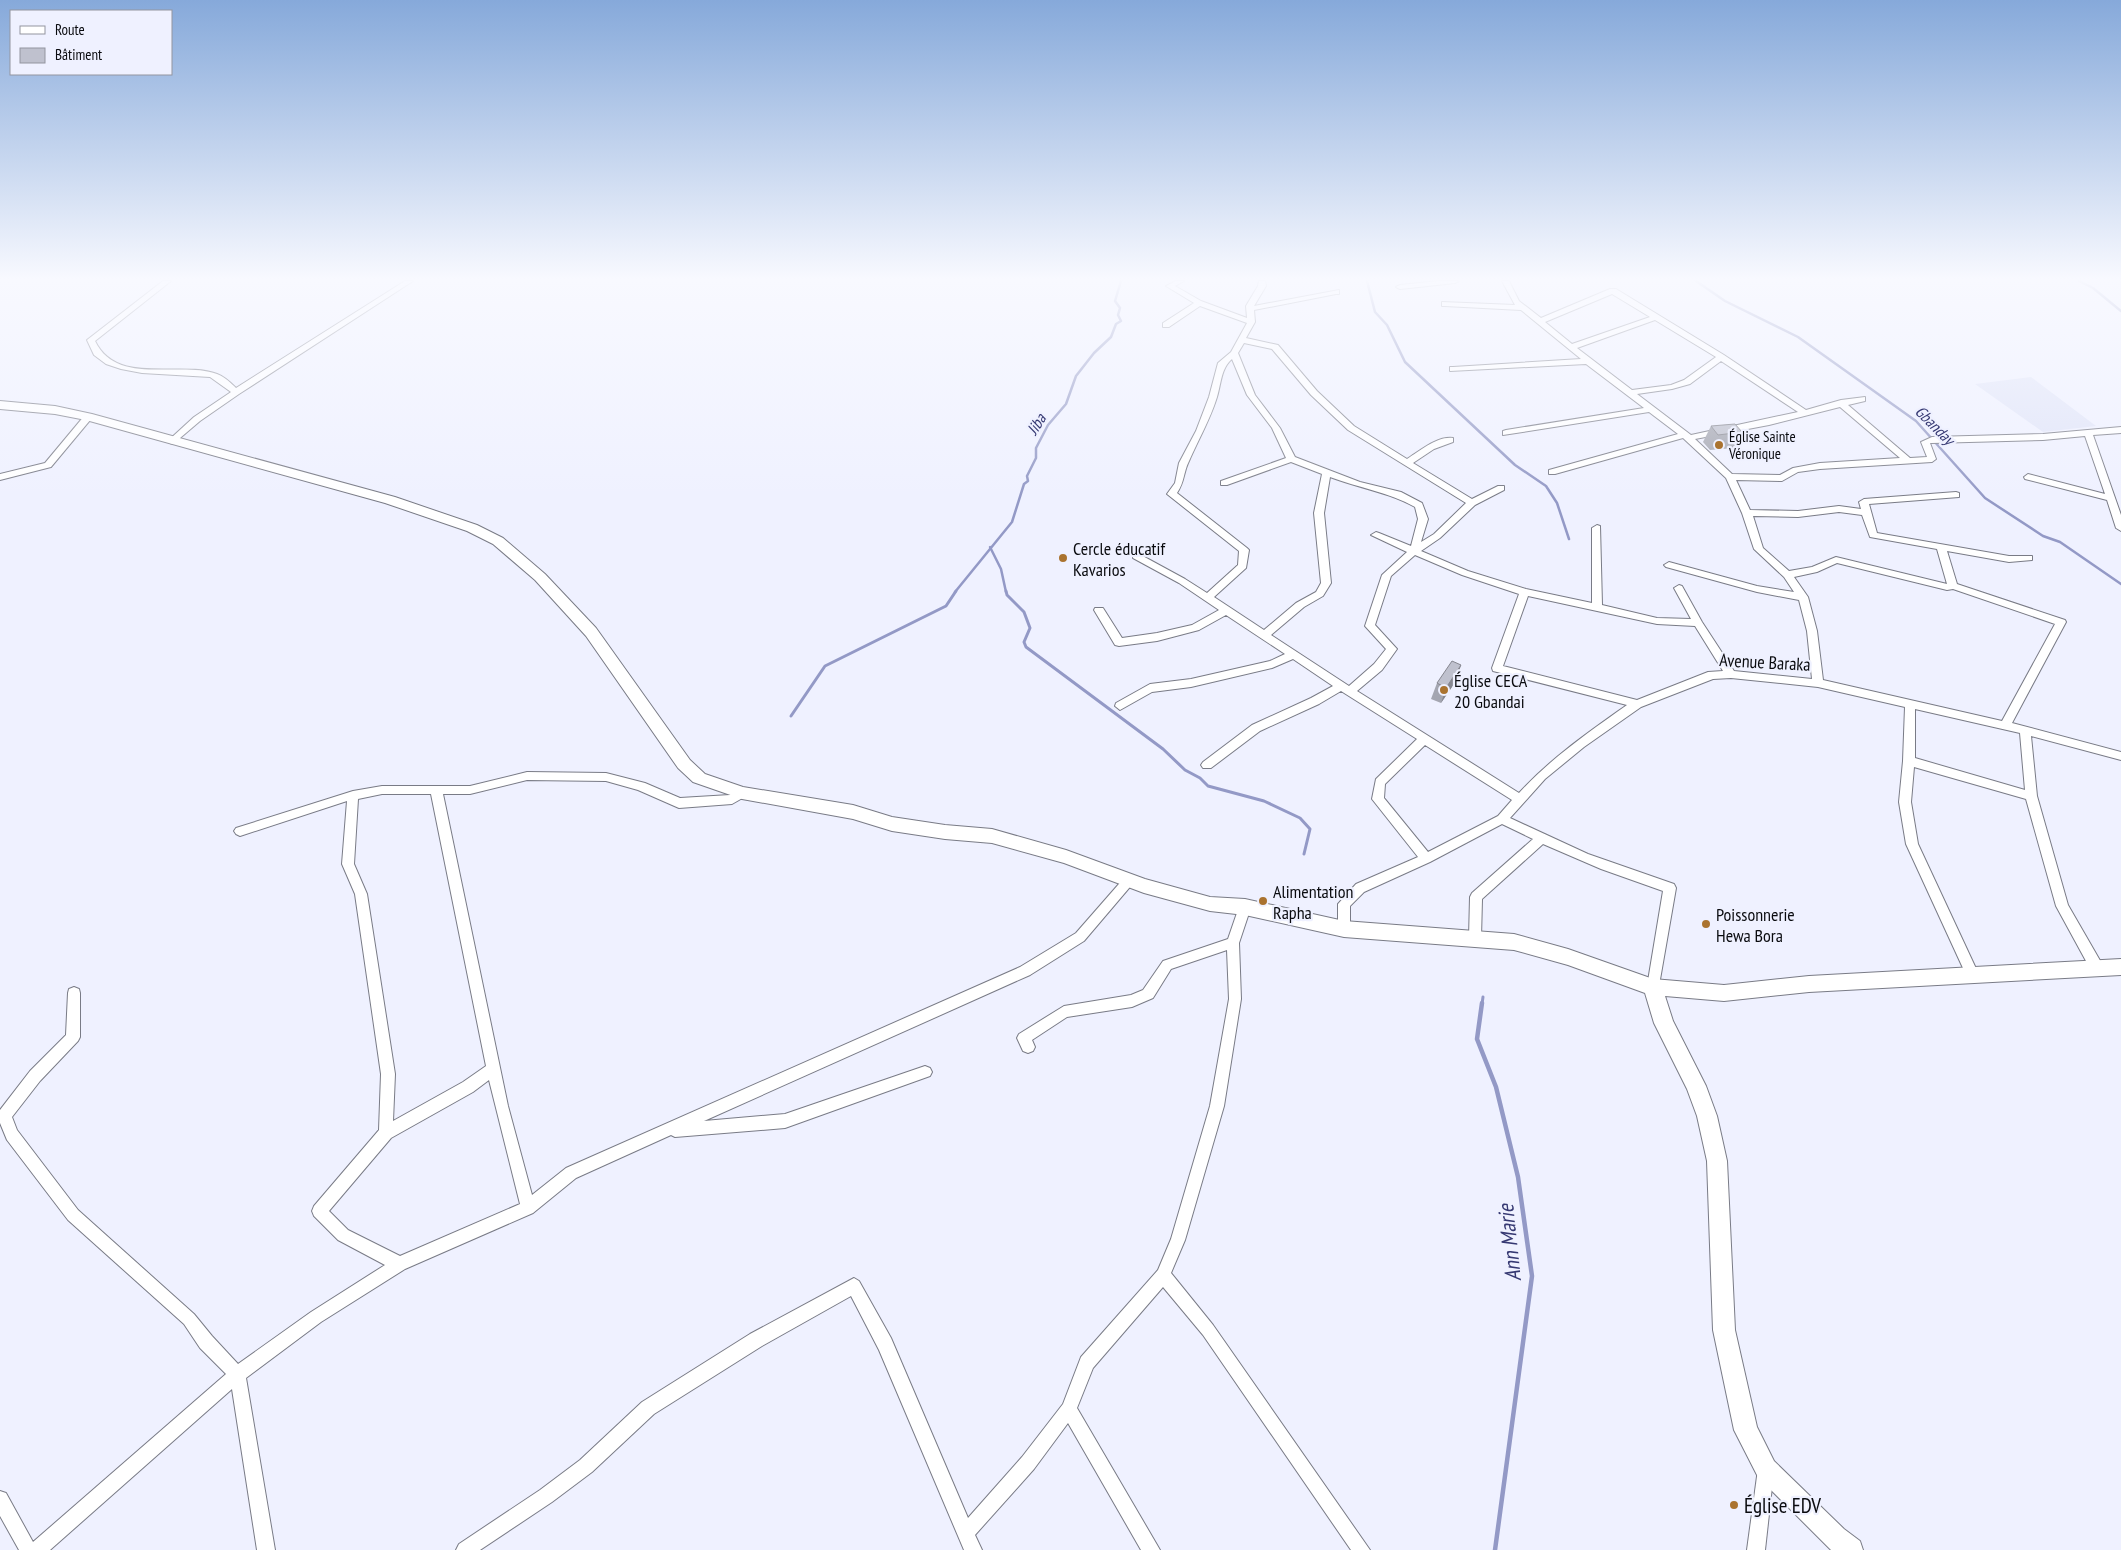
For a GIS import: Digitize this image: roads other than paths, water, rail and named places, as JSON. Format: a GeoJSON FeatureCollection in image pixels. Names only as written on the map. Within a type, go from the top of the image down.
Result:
{"type":"FeatureCollection","features":[{"type":"Feature","properties":{"kind":"street"},"geometry":{"type":"LineString","coordinates":[[97,353],[106,362],[153,373],[212,375],[236,392]]}},
{"type":"Feature","properties":{"kind":"street"},"geometry":{"type":"LineString","coordinates":[[173,441],[197,419],[296,353]]}},
{"type":"Feature","properties":{"kind":"street"},"geometry":{"type":"LineString","coordinates":[[1234,353],[1251,395],[1276,428],[1291,458],[1326,474],[1398,494],[1419,505],[1423,519],[1414,551]]}},
{"type":"Feature","properties":{"kind":"street"},"geometry":{"type":"LineString","coordinates":[[1208,597],[1243,566],[1244,550],[1172,494],[1179,483],[1183,464],[1200,432],[1213,397],[1222,363],[1234,353]]}},
{"type":"Feature","properties":{"kind":"street"},"geometry":{"type":"LineString","coordinates":[[1280,353],[1312,391],[1351,428],[1472,503]]}},
{"type":"Feature","properties":{"kind":"street"},"geometry":{"type":"LineString","coordinates":[[1580,353],[1687,437],[1730,477],[1747,513],[1759,549],[1787,575],[1803,597],[1812,631],[1818,683]]}},
{"type":"Feature","properties":{"kind":"street"},"geometry":{"type":"LineString","coordinates":[[1713,353],[1803,412]]}},
{"type":"Feature","properties":{"kind":"street"},"geometry":{"type":"LineString","coordinates":[[1630,394],[1672,387],[1687,382],[1720,358]]}},
{"type":"Feature","properties":{"kind":"street"},"geometry":{"type":"LineString","coordinates":[[1454,369],[1588,361]]}},
{"type":"Feature","properties":{"kind":"street"},"geometry":{"type":"LineString","coordinates":[[1552,472],[1687,437],[1862,399]]}},
{"type":"Feature","properties":{"kind":"street"},"geometry":{"type":"LineString","coordinates":[[1841,403],[1907,460]]}},
{"type":"Feature","properties":{"kind":"street"},"geometry":{"type":"LineString","coordinates":[[0,405],[55,410],[88,417],[390,500],[456,522],[498,541],[540,577],[591,632],[684,764],[699,778],[742,793],[853,812],[892,824],[945,832],[992,836],[1066,857],[1129,881],[1210,904],[1245,907],[1344,929],[1514,942],[1568,957],[1653,987],[1724,993],[1809,984],[2121,967]]}},
{"type":"Feature","properties":{"kind":"street"},"geometry":{"type":"LineString","coordinates":[[1506,433],[1651,410]]}},
{"type":"Feature","properties":{"kind":"street"},"geometry":{"type":"LineString","coordinates":[[0,477],[48,465],[88,417]]}},
{"type":"Feature","properties":{"kind":"street"},"geometry":{"type":"LineString","coordinates":[[1730,477],[1782,478],[1796,470],[1820,466],[1932,459],[1925,442],[1934,440],[2043,437],[2121,430]]}},
{"type":"Feature","properties":{"kind":"street"},"geometry":{"type":"LineString","coordinates":[[2088,432],[2121,528]]}},
{"type":"Feature","properties":{"kind":"street"},"geometry":{"type":"LineString","coordinates":[[2098,432],[2121,438]]}},
{"type":"Feature","properties":{"kind":"street"},"geometry":{"type":"LineString","coordinates":[[1408,462],[1431,448],[1450,440]]}},
{"type":"Feature","properties":{"kind":"street"},"geometry":{"type":"LineString","coordinates":[[1224,483],[1291,458]]}},
{"type":"Feature","properties":{"kind":"street"},"geometry":{"type":"LineString","coordinates":[[1264,635],[1300,605],[1320,594],[1326,583],[1319,513],[1326,474]]}},
{"type":"Feature","properties":{"kind":"street"},"geometry":{"type":"LineString","coordinates":[[2028,478],[2111,498]]}},
{"type":"Feature","properties":{"kind":"street"},"geometry":{"type":"LineString","coordinates":[[1207,765],[1256,728],[1346,689],[1378,667],[1392,649],[1370,626],[1387,575],[1414,551],[1437,536],[1472,503],[1501,488]]}},
{"type":"Feature","properties":{"kind":"street"},"geometry":{"type":"LineString","coordinates":[[1956,495],[1864,502],[1873,535],[2009,558],[2029,558]]}},
{"type":"Feature","properties":{"kind":"street"},"geometry":{"type":"LineString","coordinates":[[1747,513],[1798,514],[1839,509],[1866,513]]}},
{"type":"Feature","properties":{"kind":"street"},"geometry":{"type":"LineString","coordinates":[[1597,528],[1597,608]]}},
{"type":"Feature","properties":{"kind":"street"},"geometry":{"type":"LineString","coordinates":[[1376,535],[1466,573],[1525,592],[1657,621],[1698,623]]}},
{"type":"Feature","properties":{"kind":"street"},"geometry":{"type":"LineString","coordinates":[[1941,546],[1953,586]]}},
{"type":"Feature","properties":{"kind":"street"},"geometry":{"type":"LineString","coordinates":[[1136,556],[1208,597],[1346,689],[1521,800]]}},
{"type":"Feature","properties":{"kind":"street"},"geometry":{"type":"LineString","coordinates":[[1787,575],[1814,570],[1836,560],[1947,588],[1953,586],[2061,622],[2005,725]]}},
{"type":"Feature","properties":{"kind":"street"},"geometry":{"type":"LineString","coordinates":[[1669,565],[1756,589],[1803,597]]}},
{"type":"Feature","properties":{"kind":"street"},"geometry":{"type":"LineString","coordinates":[[1679,588],[1698,623],[1731,674]]}},
{"type":"Feature","properties":{"kind":"street"},"geometry":{"type":"LineString","coordinates":[[1525,592],[1497,668],[1637,704]]}},
{"type":"Feature","properties":{"kind":"street"},"geometry":{"type":"LineString","coordinates":[[1099,610],[1119,642],[1157,638],[1194,628],[1226,610]]}},
{"type":"Feature","properties":{"kind":"street"},"geometry":{"type":"LineString","coordinates":[[1120,706],[1150,688],[1200,681],[1272,664],[1294,655]]}},
{"type":"Feature","properties":{"kind":"street","name":"Avenue Baraka"},"geometry":{"type":"LineString","coordinates":[[1344,929],[1344,904],[1360,888],[1426,859],[1502,819],[1541,776],[1580,744],[1637,704],[1712,675],[1731,674],[1818,683],[2005,725],[2121,756]]}},
{"type":"Feature","properties":{"kind":"street"},"geometry":{"type":"LineString","coordinates":[[1910,703],[1909,761],[1905,802],[1912,844],[1973,975]]}},
{"type":"Feature","properties":{"kind":"street"},"geometry":{"type":"LineString","coordinates":[[2025,730],[2031,796],[2062,906],[2098,968]]}},
{"type":"Feature","properties":{"kind":"street"},"geometry":{"type":"LineString","coordinates":[[1426,738],[1380,782],[1378,799],[1426,859]]}},
{"type":"Feature","properties":{"kind":"street"},"geometry":{"type":"LineString","coordinates":[[1909,761],[2031,796]]}},
{"type":"Feature","properties":{"kind":"street"},"geometry":{"type":"LineString","coordinates":[[240,830],[353,795],[382,790],[470,790],[528,776],[606,777],[641,786],[679,803],[732,799],[742,793]]}},
{"type":"Feature","properties":{"kind":"street"},"geometry":{"type":"LineString","coordinates":[[436,790],[501,1106],[528,1208]]}},
{"type":"Feature","properties":{"kind":"street"},"geometry":{"type":"LineString","coordinates":[[353,795],[348,864],[361,894],[388,1074],[386,1133]]}},
{"type":"Feature","properties":{"kind":"street"},"geometry":{"type":"LineString","coordinates":[[1502,819],[1541,839],[1622,874],[1670,888],[1653,987],[1664,1023],[1696,1086],[1707,1116],[1717,1161],[1724,1330],[1746,1430],[1766,1469],[1835,1538],[1851,1550]]}},
{"type":"Feature","properties":{"kind":"street"},"geometry":{"type":"LineString","coordinates":[[1475,938],[1476,897],[1541,839]]}},
{"type":"Feature","properties":{"kind":"street"},"geometry":{"type":"LineString","coordinates":[[38,1550],[237,1374],[316,1317],[400,1264],[528,1208],[571,1173],[1025,971],[1080,937],[1129,881]]}},
{"type":"Feature","properties":{"kind":"street"},"geometry":{"type":"LineString","coordinates":[[966,1533],[1028,1463],[1069,1409],[1087,1363],[1151,1292],[1163,1275],[1178,1240],[1217,1106],[1235,999],[1233,943],[1245,907]]}},
{"type":"Feature","properties":{"kind":"street"},"geometry":{"type":"LineString","coordinates":[[1028,1048],[1024,1038],[1064,1012],[1132,1001],[1148,994],[1167,965],[1233,943]]}},
{"type":"Feature","properties":{"kind":"street"},"geometry":{"type":"LineString","coordinates":[[74,993],[73,1037],[35,1076],[4,1116],[12,1135],[73,1215],[189,1319],[206,1342],[237,1374],[266,1550]]}},
{"type":"Feature","properties":{"kind":"street"},"geometry":{"type":"LineString","coordinates":[[400,1264],[343,1235],[319,1211],[386,1133],[468,1087],[493,1069]]}},
{"type":"Feature","properties":{"kind":"street"},"geometry":{"type":"LineString","coordinates":[[666,1130],[785,1121],[925,1072]]}},
{"type":"Feature","properties":{"kind":"street"},"geometry":{"type":"LineString","coordinates":[[1163,1275],[1208,1330],[1361,1550]]}},
{"type":"Feature","properties":{"kind":"street"},"geometry":{"type":"LineString","coordinates":[[465,1550],[546,1496],[586,1466],[648,1408],[756,1340],[854,1286],[885,1344],[973,1550]]}},
{"type":"Feature","properties":{"kind":"street"},"geometry":{"type":"LineString","coordinates":[[1069,1409],[1151,1550]]}},
{"type":"Feature","properties":{"kind":"street"},"geometry":{"type":"LineString","coordinates":[[1756,1550],[1766,1469]]}},
{"type":"Feature","properties":{"kind":"street"},"geometry":{"type":"LineString","coordinates":[[0,1499],[28,1550]]}},
{"type":"Feature","properties":{"kind":"waterway","name":"Jiba"},"geometry":{"type":"LineString","coordinates":[[991,548],[1012,522],[1024,484],[1028,481],[1027,476],[1036,458],[1036,448],[1048,425],[1066,404],[1076,376],[1094,353]]}},
{"type":"Feature","properties":{"kind":"waterway"},"geometry":{"type":"LineString","coordinates":[[1401,353],[1405,362],[1515,465],[1546,486],[1557,503],[1569,539]]}},
{"type":"Feature","properties":{"kind":"waterway","name":"Gbanday"},"geometry":{"type":"LineString","coordinates":[[1821,353],[1916,421],[1985,498],[2043,536],[2060,542],[2121,584]]}},
{"type":"Feature","properties":{"kind":"waterway","name":"Jiba"},"geometry":{"type":"LineString","coordinates":[[955,592],[991,548]]}},
{"type":"Feature","properties":{"kind":"waterway"},"geometry":{"type":"LineString","coordinates":[[991,548],[1001,569],[1006,592]]}},
{"type":"Feature","properties":{"kind":"waterway"},"geometry":{"type":"LineString","coordinates":[[791,716],[825,666],[946,606],[956,591]]}},
{"type":"Feature","properties":{"kind":"waterway"},"geometry":{"type":"LineString","coordinates":[[1006,591],[1007,595],[1024,612],[1030,628],[1024,642],[1026,647],[1163,749],[1185,770],[1200,778],[1208,786],[1264,801],[1300,818],[1310,829],[1304,854]]}},
{"type":"Feature","properties":{"kind":"waterway","name":"Ann Marie"},"geometry":{"type":"LineString","coordinates":[[1482,1004],[1483,997]]}},
{"type":"Feature","properties":{"kind":"waterway","name":"Ann Marie"},"geometry":{"type":"LineString","coordinates":[[1482,1003],[1477,1039],[1496,1087],[1518,1177],[1532,1276],[1495,1550]]}},
{"type":"Feature","properties":{"kind":"place","name":"Église Sainte Véronique"},"geometry":{"type":"Point","coordinates":[1719,445]}},
{"type":"Feature","properties":{"kind":"place","name":"Cercle éducatif Kavarios"},"geometry":{"type":"Point","coordinates":[1063,558]}},
{"type":"Feature","properties":{"kind":"place","name":"Église CECA 20 Gbandai"},"geometry":{"type":"Point","coordinates":[1444,690]}},
{"type":"Feature","properties":{"kind":"place","name":"Alimentation Rapha"},"geometry":{"type":"Point","coordinates":[1263,901]}},
{"type":"Feature","properties":{"kind":"place","name":"Poissonnerie Hewa Bora"},"geometry":{"type":"Point","coordinates":[1706,924]}},
{"type":"Feature","properties":{"kind":"place","name":"Église EDV"},"geometry":{"type":"Point","coordinates":[1734,1505]}}]}
